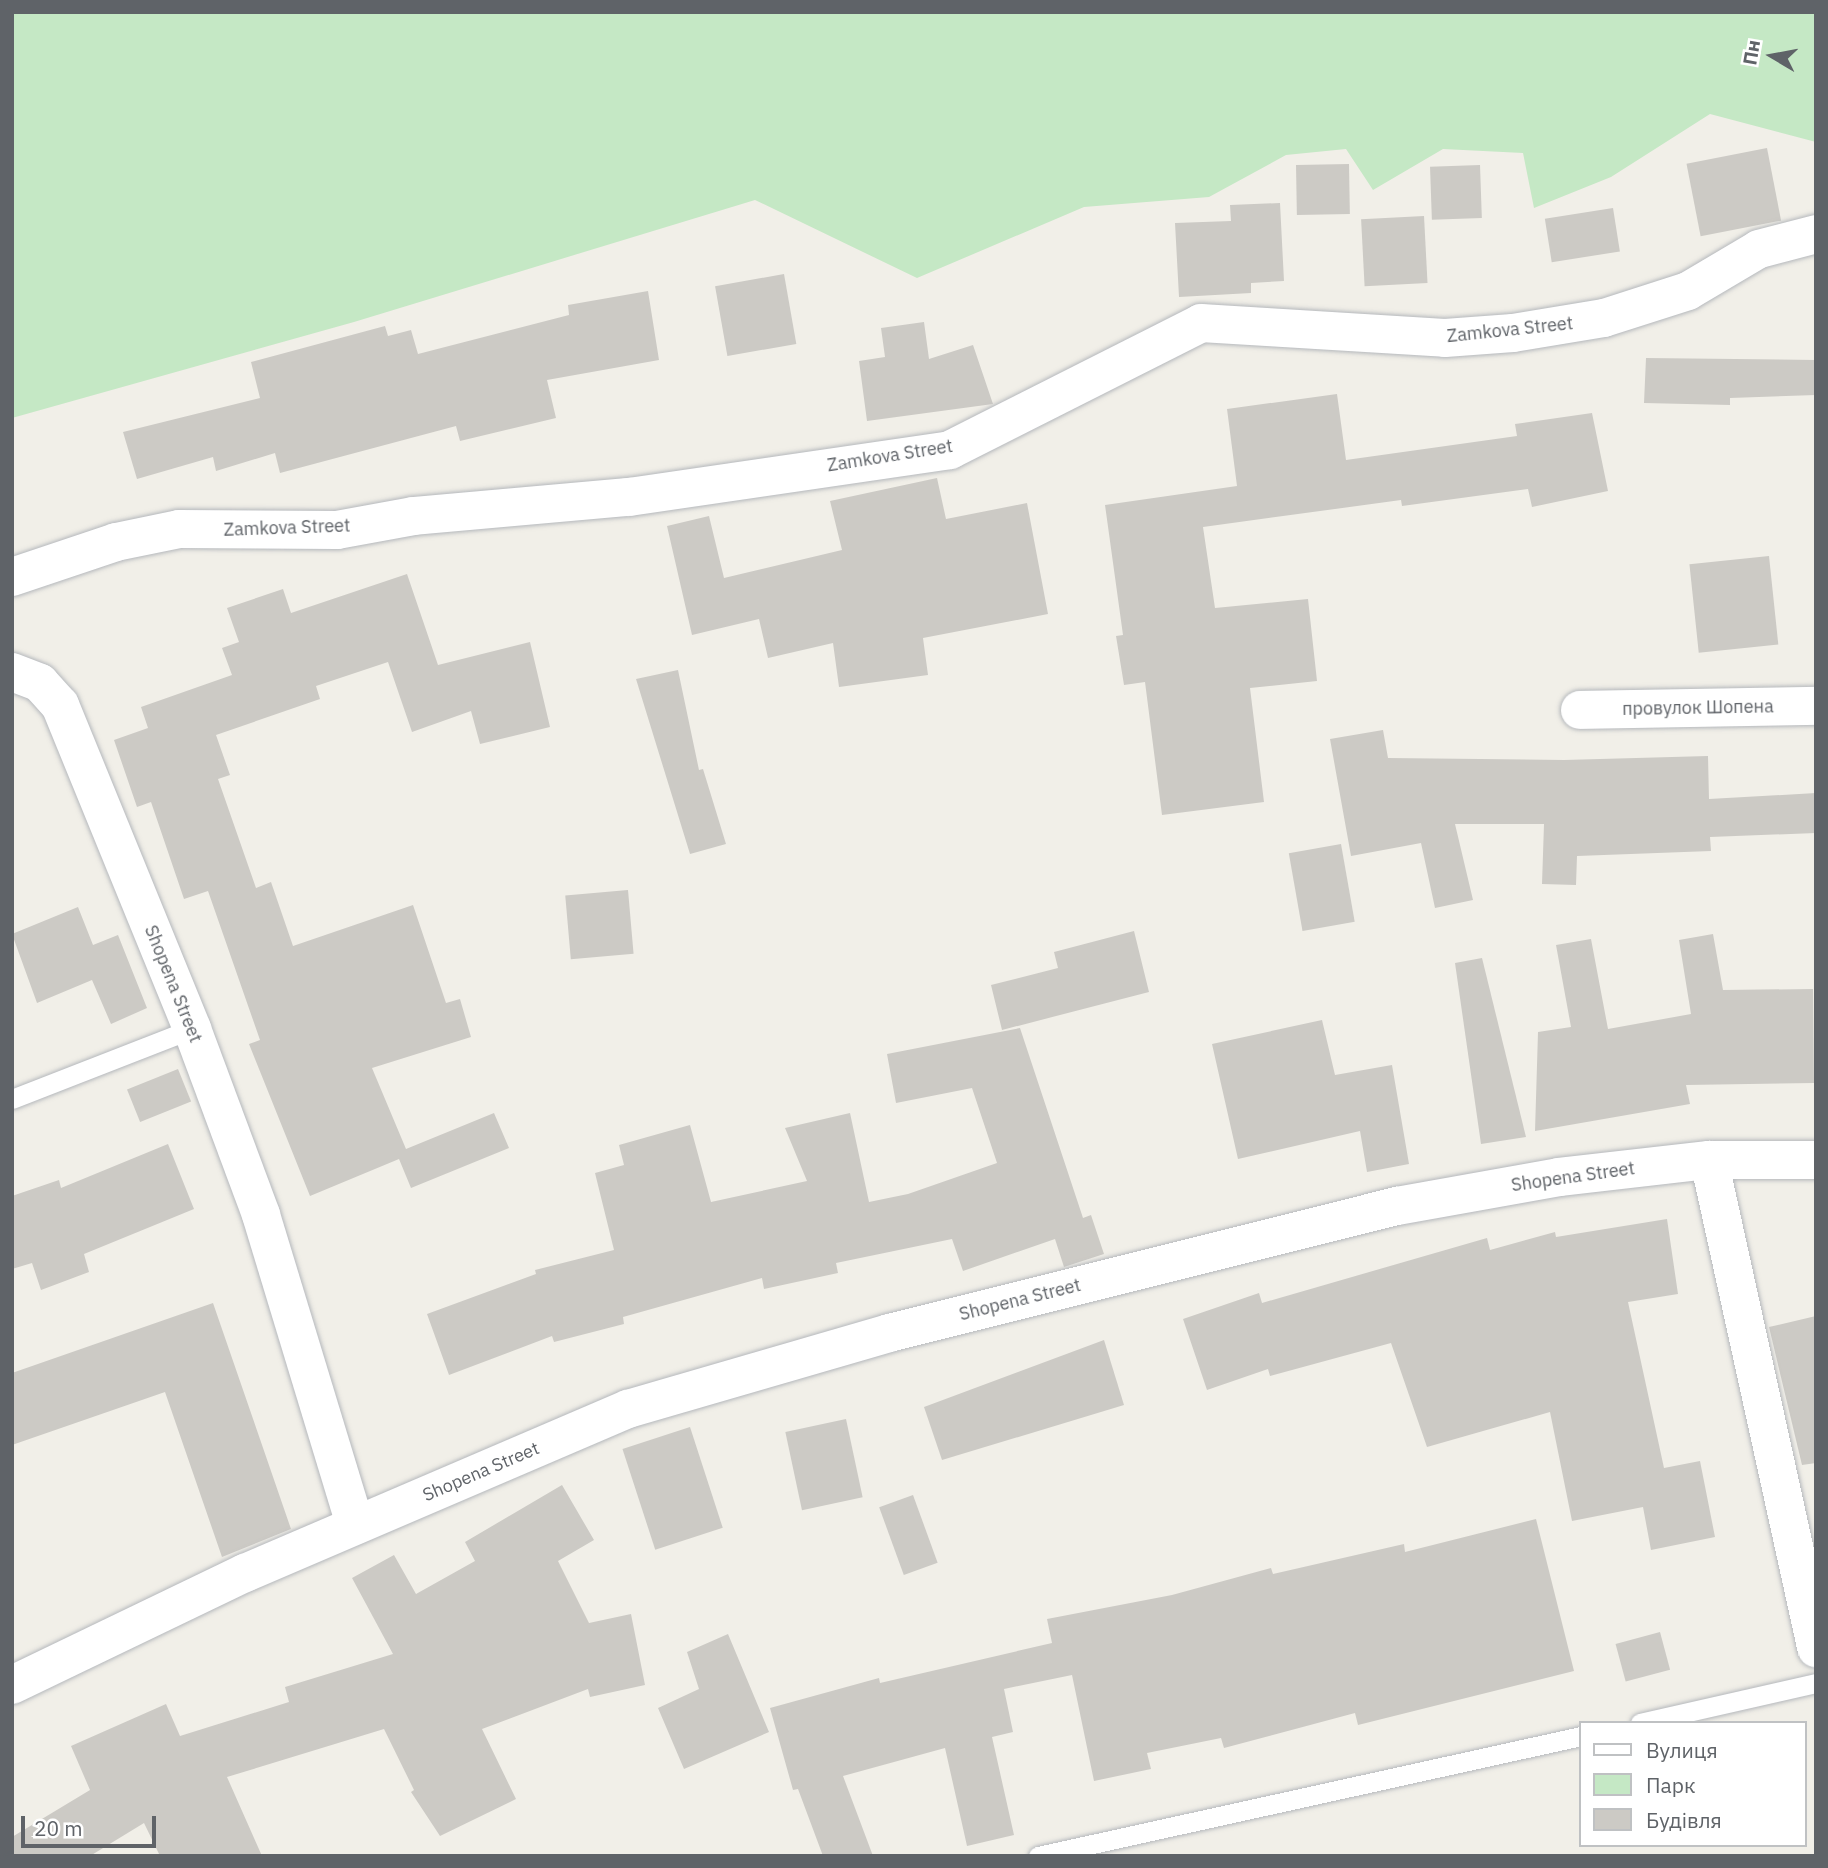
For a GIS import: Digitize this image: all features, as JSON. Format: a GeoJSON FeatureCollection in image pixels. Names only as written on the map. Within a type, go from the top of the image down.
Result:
{"type":"FeatureCollection","features":[{"type":"Feature","properties":{"kind":"street","name":"Zamkova Street"},"geometry":{"type":"LineString","coordinates":[[12,577],[116,542],[179,529],[337,530],[414,516],[629,497],[950,450],[1201,323],[1446,338],[1513,333],[1604,318],[1688,291],[1759,249],[1816,234]]}},
{"type":"Feature","properties":{"kind":"street","name":"Shopena Street"},"geometry":{"type":"LineString","coordinates":[[12,672],[40,683],[60,705],[192,1029],[261,1214],[355,1525]]}},
{"type":"Feature","properties":{"kind":"street","name":"провулок Шопена"},"geometry":{"type":"LineString","coordinates":[[1580,710],[1816,706]]}},
{"type":"Feature","properties":{"kind":"street","name":"Shopena Street"},"geometry":{"type":"LineString","coordinates":[[12,1685],[69,1655],[355,1525],[628,1409],[889,1333],[1397,1206],[1559,1177],[1709,1160],[1816,1160]]}},
{"type":"Feature","properties":{"kind":"street"},"geometry":{"type":"LineString","coordinates":[[1709,1160],[1816,1648]]}},
{"type":"Feature","properties":{"kind":"lane"},"geometry":{"type":"LineString","coordinates":[[12,1099],[192,1029]]}},
{"type":"Feature","properties":{"kind":"lane"},"geometry":{"type":"LineString","coordinates":[[1649,1721],[1816,1684]]}},
{"type":"Feature","properties":{"kind":"lane"},"geometry":{"type":"LineString","coordinates":[[1038,1856],[1580,1736]]}},
{"type":"Feature","properties":{"kind":"green space"},"geometry":{"type":"Polygon","coordinates":[[[12,12],[1816,12],[1816,142],[1710,114],[1611,177],[1534,208],[1523,153],[1443,149],[1373,190],[1346,149],[1286,155],[1209,197],[1084,207],[917,278],[755,200],[354,322],[12,418],[12,12]]]}},
{"type":"Feature","properties":{"kind":"building"},"geometry":{"type":"Polygon","coordinates":[[[1767,148],[1781,221],[1701,236],[1687,164],[1767,148]]]}},
{"type":"Feature","properties":{"kind":"building"},"geometry":{"type":"Polygon","coordinates":[[[1349,164],[1350,214],[1297,215],[1296,165],[1349,164]]]}},
{"type":"Feature","properties":{"kind":"building"},"geometry":{"type":"Polygon","coordinates":[[[1480,165],[1482,218],[1432,220],[1430,167],[1480,165]]]}},
{"type":"Feature","properties":{"kind":"building"},"geometry":{"type":"Polygon","coordinates":[[[1280,203],[1284,281],[1251,283],[1251,293],[1179,297],[1175,223],[1231,221],[1230,205],[1280,203]]]}},
{"type":"Feature","properties":{"kind":"building"},"geometry":{"type":"Polygon","coordinates":[[[1613,208],[1620,251],[1552,262],[1545,219],[1613,208]]]}},
{"type":"Feature","properties":{"kind":"building"},"geometry":{"type":"Polygon","coordinates":[[[1424,216],[1428,283],[1365,286],[1361,219],[1424,216]]]}},
{"type":"Feature","properties":{"kind":"building"},"geometry":{"type":"Polygon","coordinates":[[[784,274],[796,344],[727,356],[715,286],[784,274]]]}},
{"type":"Feature","properties":{"kind":"building"},"geometry":{"type":"Polygon","coordinates":[[[648,291],[659,360],[547,380],[556,418],[460,441],[456,426],[280,473],[275,453],[216,471],[213,457],[137,479],[123,432],[260,398],[251,362],[385,326],[388,336],[411,330],[418,354],[569,315],[568,305],[648,291]]]}},
{"type":"Feature","properties":{"kind":"building"},"geometry":{"type":"Polygon","coordinates":[[[924,322],[929,359],[973,345],[993,404],[867,421],[859,361],[885,357],[881,328],[924,322]]]}},
{"type":"Feature","properties":{"kind":"building"},"geometry":{"type":"Polygon","coordinates":[[[1646,358],[1816,360],[1816,395],[1730,398],[1730,405],[1644,403],[1646,358]]]}},
{"type":"Feature","properties":{"kind":"building"},"geometry":{"type":"Polygon","coordinates":[[[1337,394],[1346,460],[1517,436],[1515,424],[1592,413],[1608,491],[1532,507],[1528,489],[1402,506],[1401,500],[1203,527],[1215,608],[1308,599],[1317,681],[1250,688],[1264,802],[1162,815],[1145,682],[1124,685],[1116,636],[1123,635],[1105,505],[1237,486],[1227,409],[1337,394]]]}},
{"type":"Feature","properties":{"kind":"building"},"geometry":{"type":"Polygon","coordinates":[[[937,478],[946,519],[1027,503],[1048,614],[923,638],[928,675],[839,687],[833,643],[768,658],[759,619],[692,635],[667,526],[709,516],[724,578],[842,550],[830,501],[937,478]]]}},
{"type":"Feature","properties":{"kind":"building"},"geometry":{"type":"Polygon","coordinates":[[[1769,556],[1778,645],[1699,653],[1689,564],[1769,556]]]}},
{"type":"Feature","properties":{"kind":"building"},"geometry":{"type":"Polygon","coordinates":[[[407,574],[438,665],[530,642],[550,727],[480,744],[471,711],[412,732],[388,662],[316,686],[320,699],[216,735],[230,775],[218,779],[256,888],[271,882],[293,946],[413,905],[446,1003],[460,999],[471,1037],[372,1068],[406,1149],[494,1113],[509,1148],[411,1188],[399,1159],[310,1196],[249,1044],[260,1040],[208,891],[184,899],[151,802],[137,807],[114,740],[148,728],[141,707],[232,675],[222,648],[239,642],[227,608],[283,589],[291,613],[407,574]]]}},
{"type":"Feature","properties":{"kind":"building"},"geometry":{"type":"Polygon","coordinates":[[[678,670],[699,770],[703,769],[726,844],[690,854],[636,679],[678,670]]]}},
{"type":"Feature","properties":{"kind":"building"},"geometry":{"type":"Polygon","coordinates":[[[1383,730],[1388,758],[1564,760],[1708,756],[1709,799],[1816,793],[1816,833],[1710,837],[1711,851],[1577,856],[1576,885],[1542,884],[1544,824],[1455,824],[1473,900],[1435,908],[1421,843],[1351,856],[1330,739],[1383,730]]]}},
{"type":"Feature","properties":{"kind":"building"},"geometry":{"type":"Polygon","coordinates":[[[1341,844],[1355,922],[1303,931],[1289,853],[1341,844]]]}},
{"type":"Feature","properties":{"kind":"building"},"geometry":{"type":"Polygon","coordinates":[[[628,890],[634,954],[571,959],[565,895],[628,890]]]}},
{"type":"Feature","properties":{"kind":"building"},"geometry":{"type":"Polygon","coordinates":[[[78,907],[93,945],[118,935],[147,1008],[111,1024],[92,980],[37,1003],[12,934],[78,907]]]}},
{"type":"Feature","properties":{"kind":"building"},"geometry":{"type":"Polygon","coordinates":[[[1134,931],[1149,992],[1002,1030],[991,985],[1058,968],[1054,952],[1134,931]]]}},
{"type":"Feature","properties":{"kind":"building"},"geometry":{"type":"Polygon","coordinates":[[[1713,934],[1723,990],[1813,989],[1814,1083],[1686,1085],[1690,1104],[1535,1131],[1538,1032],[1571,1027],[1556,945],[1591,939],[1608,1029],[1691,1014],[1679,940],[1713,934]]]}},
{"type":"Feature","properties":{"kind":"building"},"geometry":{"type":"Polygon","coordinates":[[[1482,958],[1526,1137],[1481,1144],[1455,963],[1482,958]]]}},
{"type":"Feature","properties":{"kind":"building"},"geometry":{"type":"Polygon","coordinates":[[[1322,1020],[1335,1075],[1392,1065],[1409,1164],[1367,1172],[1360,1131],[1238,1159],[1212,1044],[1322,1020]]]}},
{"type":"Feature","properties":{"kind":"building"},"geometry":{"type":"Polygon","coordinates":[[[1020,1028],[1083,1218],[1091,1215],[1104,1254],[1064,1267],[1055,1239],[963,1271],[952,1239],[836,1263],[838,1273],[764,1289],[762,1278],[623,1317],[624,1324],[554,1342],[552,1336],[449,1375],[427,1314],[536,1274],[535,1270],[614,1250],[595,1173],[624,1165],[619,1145],[690,1125],[711,1202],[807,1181],[785,1128],[850,1113],[869,1202],[908,1194],[997,1163],[972,1088],[896,1103],[887,1054],[1020,1028]]]}},
{"type":"Feature","properties":{"kind":"building"},"geometry":{"type":"Polygon","coordinates":[[[178,1069],[191,1101],[140,1122],[127,1090],[178,1069]]]}},
{"type":"Feature","properties":{"kind":"building"},"geometry":{"type":"Polygon","coordinates":[[[168,1144],[194,1209],[84,1254],[89,1272],[41,1290],[32,1263],[12,1269],[12,1196],[59,1180],[61,1188],[168,1144]]]}},
{"type":"Feature","properties":{"kind":"building"},"geometry":{"type":"Polygon","coordinates":[[[1667,1219],[1678,1294],[1628,1302],[1664,1468],[1700,1461],[1715,1537],[1651,1550],[1643,1507],[1572,1521],[1550,1412],[1427,1447],[1391,1343],[1270,1376],[1268,1369],[1207,1390],[1183,1319],[1259,1293],[1262,1303],[1487,1238],[1490,1250],[1555,1232],[1556,1237],[1667,1219]]]}},
{"type":"Feature","properties":{"kind":"building"},"geometry":{"type":"Polygon","coordinates":[[[213,1303],[291,1529],[222,1557],[165,1392],[12,1445],[12,1373],[213,1303]]]}},
{"type":"Feature","properties":{"kind":"building"},"geometry":{"type":"Polygon","coordinates":[[[1816,1316],[1816,1463],[1802,1465],[1769,1327],[1816,1316]]]}},
{"type":"Feature","properties":{"kind":"building"},"geometry":{"type":"Polygon","coordinates":[[[1104,1340],[1124,1405],[942,1460],[924,1407],[1104,1340]]]}},
{"type":"Feature","properties":{"kind":"building"},"geometry":{"type":"Polygon","coordinates":[[[846,1419],[863,1497],[802,1510],[785,1432],[846,1419]]]}},
{"type":"Feature","properties":{"kind":"building"},"geometry":{"type":"Polygon","coordinates":[[[690,1427],[723,1528],[655,1550],[622,1449],[690,1427]]]}},
{"type":"Feature","properties":{"kind":"building"},"geometry":{"type":"Polygon","coordinates":[[[562,1485],[594,1540],[558,1561],[589,1623],[631,1614],[645,1685],[590,1697],[588,1689],[482,1729],[516,1799],[440,1836],[411,1792],[414,1790],[384,1729],[227,1777],[262,1856],[160,1856],[144,1823],[90,1856],[12,1856],[12,1837],[90,1790],[71,1746],[166,1704],[180,1736],[289,1702],[285,1687],[393,1654],[352,1578],[394,1555],[416,1594],[475,1561],[465,1542],[562,1485]]]}},
{"type":"Feature","properties":{"kind":"building"},"geometry":{"type":"Polygon","coordinates":[[[913,1495],[938,1563],[904,1575],[879,1507],[913,1495]]]}},
{"type":"Feature","properties":{"kind":"building"},"geometry":{"type":"Polygon","coordinates":[[[1536,1519],[1574,1671],[1358,1725],[1355,1713],[1224,1748],[1221,1738],[1147,1753],[1151,1769],[1094,1781],[1072,1675],[1004,1689],[1013,1732],[992,1737],[1014,1835],[967,1846],[945,1748],[843,1776],[873,1856],[823,1856],[798,1789],[793,1790],[770,1708],[879,1678],[880,1683],[1052,1643],[1047,1619],[1172,1595],[1271,1568],[1273,1574],[1404,1544],[1405,1552],[1536,1519]]]}},
{"type":"Feature","properties":{"kind":"building"},"geometry":{"type":"Polygon","coordinates":[[[1660,1632],[1670,1670],[1626,1682],[1616,1644],[1660,1632]]]}},
{"type":"Feature","properties":{"kind":"building"},"geometry":{"type":"Polygon","coordinates":[[[728,1634],[769,1732],[684,1769],[658,1708],[699,1689],[687,1652],[728,1634]]]}}]}
